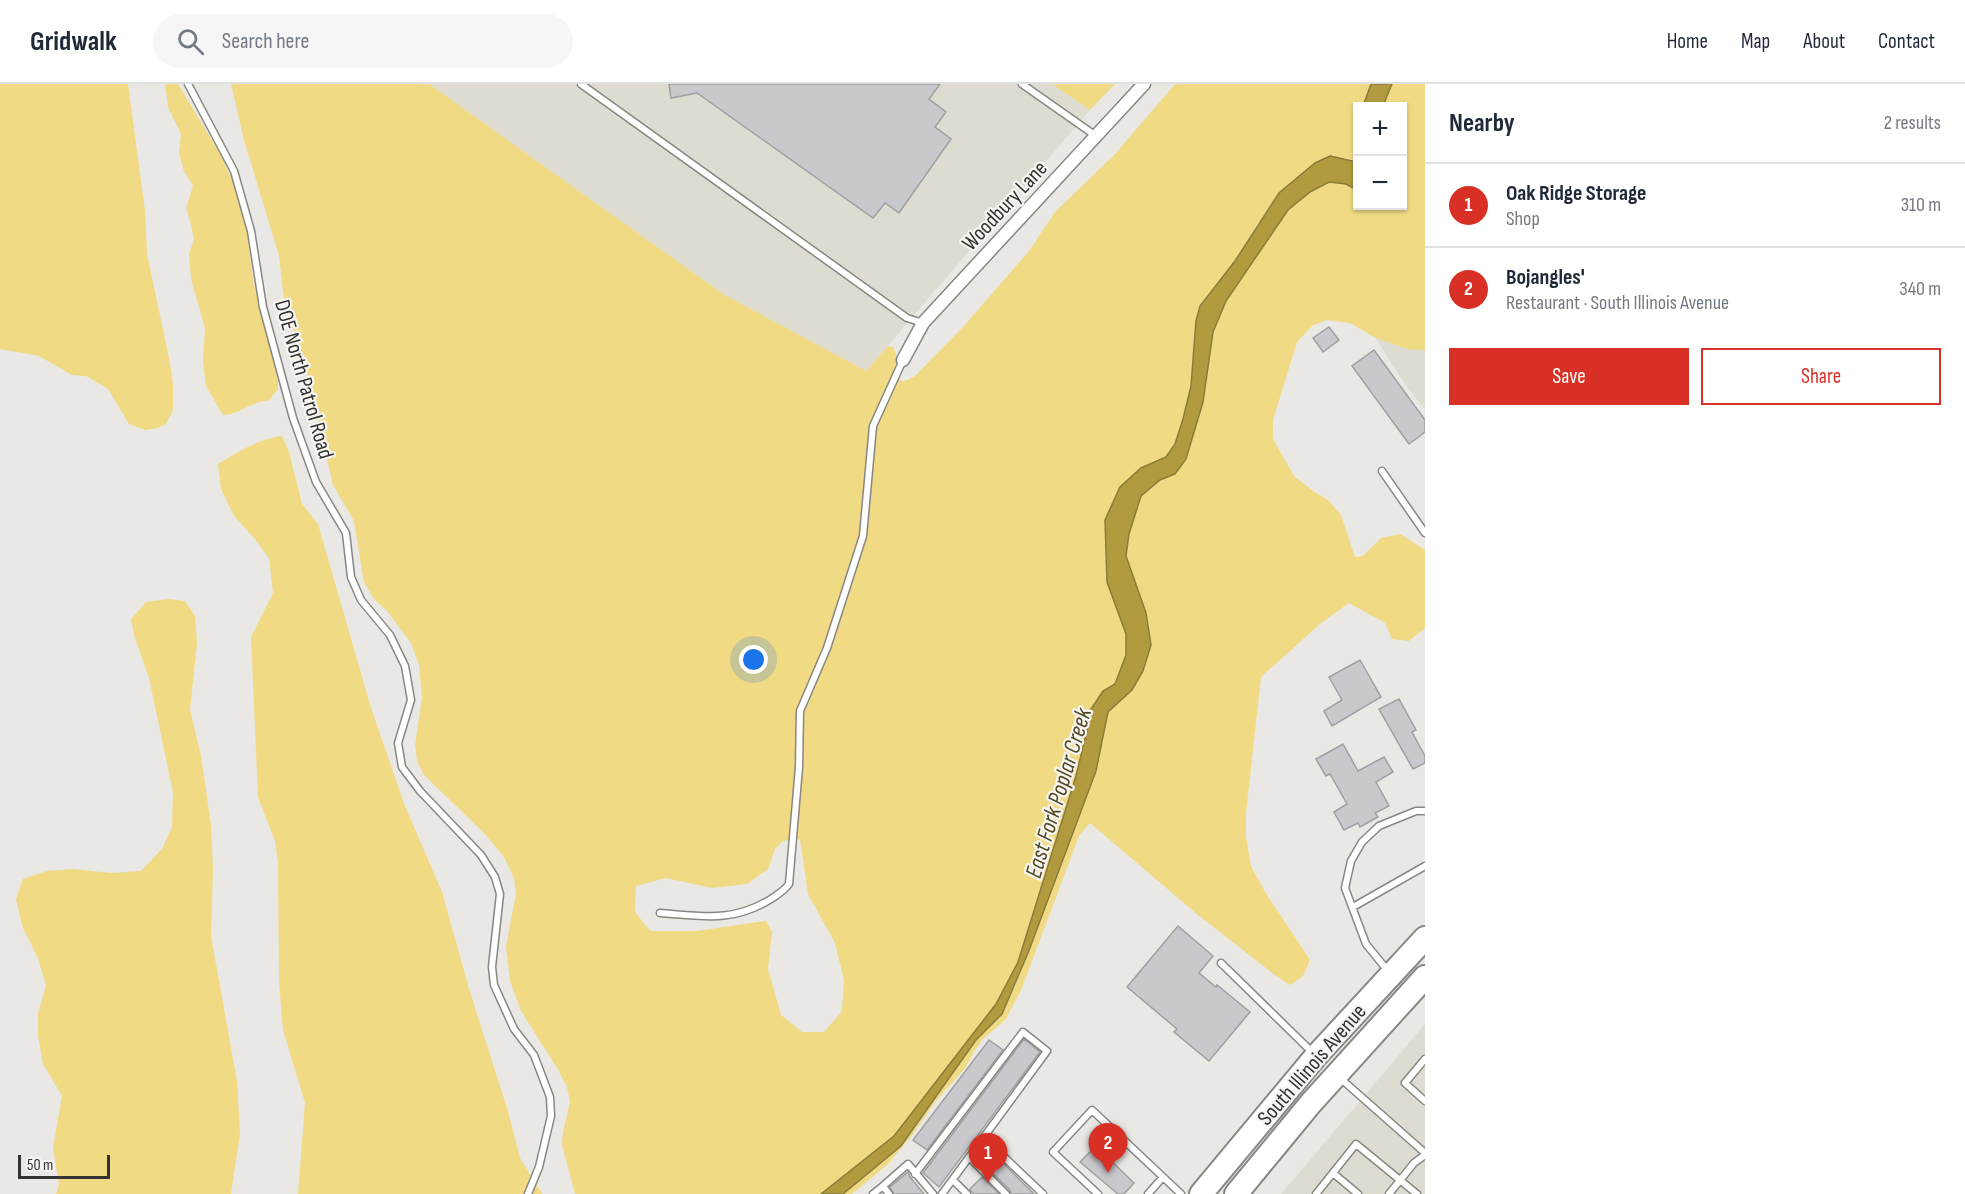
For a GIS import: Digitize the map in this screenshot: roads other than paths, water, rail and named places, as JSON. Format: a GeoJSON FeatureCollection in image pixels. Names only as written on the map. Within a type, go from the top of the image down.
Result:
{"type":"FeatureCollection","features":[{"type":"Feature","properties":{"kind":"highway","name":"South Illinois Avenue"},"geometry":{"type":"LineString","coordinates":[[1236,1194],[1390,974],[1425,938]]}},
{"type":"Feature","properties":{"kind":"highway","name":"South Illinois Avenue"},"geometry":{"type":"LineString","coordinates":[[1201,1194],[1326,1065],[1425,977]]}},
{"type":"Feature","properties":{"kind":"street","name":"Woodbury Lane"},"geometry":{"type":"LineString","coordinates":[[903,360],[923,323],[1144,84]]}},
{"type":"Feature","properties":{"kind":"lane","name":"DOE North Patrol Road"},"geometry":{"type":"LineString","coordinates":[[188,84],[234,171],[251,231],[264,307],[293,418],[316,482],[346,533],[351,577],[361,600],[390,635],[405,666],[411,700],[398,743],[402,767],[420,791],[481,855],[495,877],[500,894],[492,967],[494,985],[514,1029],[534,1055],[550,1097],[550,1116],[538,1167],[528,1194]]}},
{"type":"Feature","properties":{"kind":"lane"},"geometry":{"type":"LineString","coordinates":[[581,84],[907,318],[923,323]]}},
{"type":"Feature","properties":{"kind":"lane"},"geometry":{"type":"LineString","coordinates":[[1022,84],[1097,136]]}},
{"type":"Feature","properties":{"kind":"lane"},"geometry":{"type":"LineString","coordinates":[[660,914],[730,916],[767,901],[789,884],[799,767],[800,711],[827,648],[863,536],[873,426],[903,360]]}},
{"type":"Feature","properties":{"kind":"lane"},"geometry":{"type":"LineString","coordinates":[[1382,471],[1425,533]]}},
{"type":"Feature","properties":{"kind":"lane"},"geometry":{"type":"LineString","coordinates":[[1390,974],[1366,944],[1345,888],[1351,861],[1362,842],[1378,826],[1416,811],[1425,811]]}},
{"type":"Feature","properties":{"kind":"lane"},"geometry":{"type":"LineString","coordinates":[[1353,907],[1425,866]]}},
{"type":"Feature","properties":{"kind":"lane"},"geometry":{"type":"LineString","coordinates":[[1221,963],[1326,1065],[1425,1154],[1414,1163],[1389,1194]]}},
{"type":"Feature","properties":{"kind":"lane"},"geometry":{"type":"LineString","coordinates":[[915,1174],[1023,1032],[1047,1051],[942,1194]]}},
{"type":"Feature","properties":{"kind":"lane"},"geometry":{"type":"LineString","coordinates":[[1425,1059],[1405,1083],[1425,1101]]}},
{"type":"Feature","properties":{"kind":"lane"},"geometry":{"type":"LineString","coordinates":[[1098,1194],[1053,1152],[1092,1110],[1181,1194]]}},
{"type":"Feature","properties":{"kind":"lane"},"geometry":{"type":"LineString","coordinates":[[984,1137],[1043,1194]]}},
{"type":"Feature","properties":{"kind":"lane"},"geometry":{"type":"LineString","coordinates":[[1316,1194],[1356,1144],[1417,1194]]}},
{"type":"Feature","properties":{"kind":"lane"},"geometry":{"type":"LineString","coordinates":[[969,1157],[1006,1194]]}},
{"type":"Feature","properties":{"kind":"lane"},"geometry":{"type":"LineString","coordinates":[[873,1194],[908,1164],[933,1194]]}},
{"type":"Feature","properties":{"kind":"lane"},"geometry":{"type":"LineString","coordinates":[[1333,1173],[1358,1194]]}},
{"type":"Feature","properties":{"kind":"lane"},"geometry":{"type":"LineString","coordinates":[[1148,1194],[1163,1178]]}},
{"type":"Feature","properties":{"kind":"lane"},"geometry":{"type":"LineString","coordinates":[[953,1180],[967,1194]]}},
{"type":"Feature","properties":{"kind":"lane"},"geometry":{"type":"LineString","coordinates":[[883,1186],[889,1194]]}},
{"type":"Feature","properties":{"kind":"place","name":"Bojangles'"},"geometry":{"type":"Point","coordinates":[1108,1173]}},
{"type":"Feature","properties":{"kind":"place","name":"Oak Ridge Storage"},"geometry":{"type":"Point","coordinates":[988,1183]}},
{"type":"Feature","properties":{"kind":"water label","name":"East Fork Poplar Creek"},"geometry":{"type":"Point","coordinates":[1058,793]}}]}
